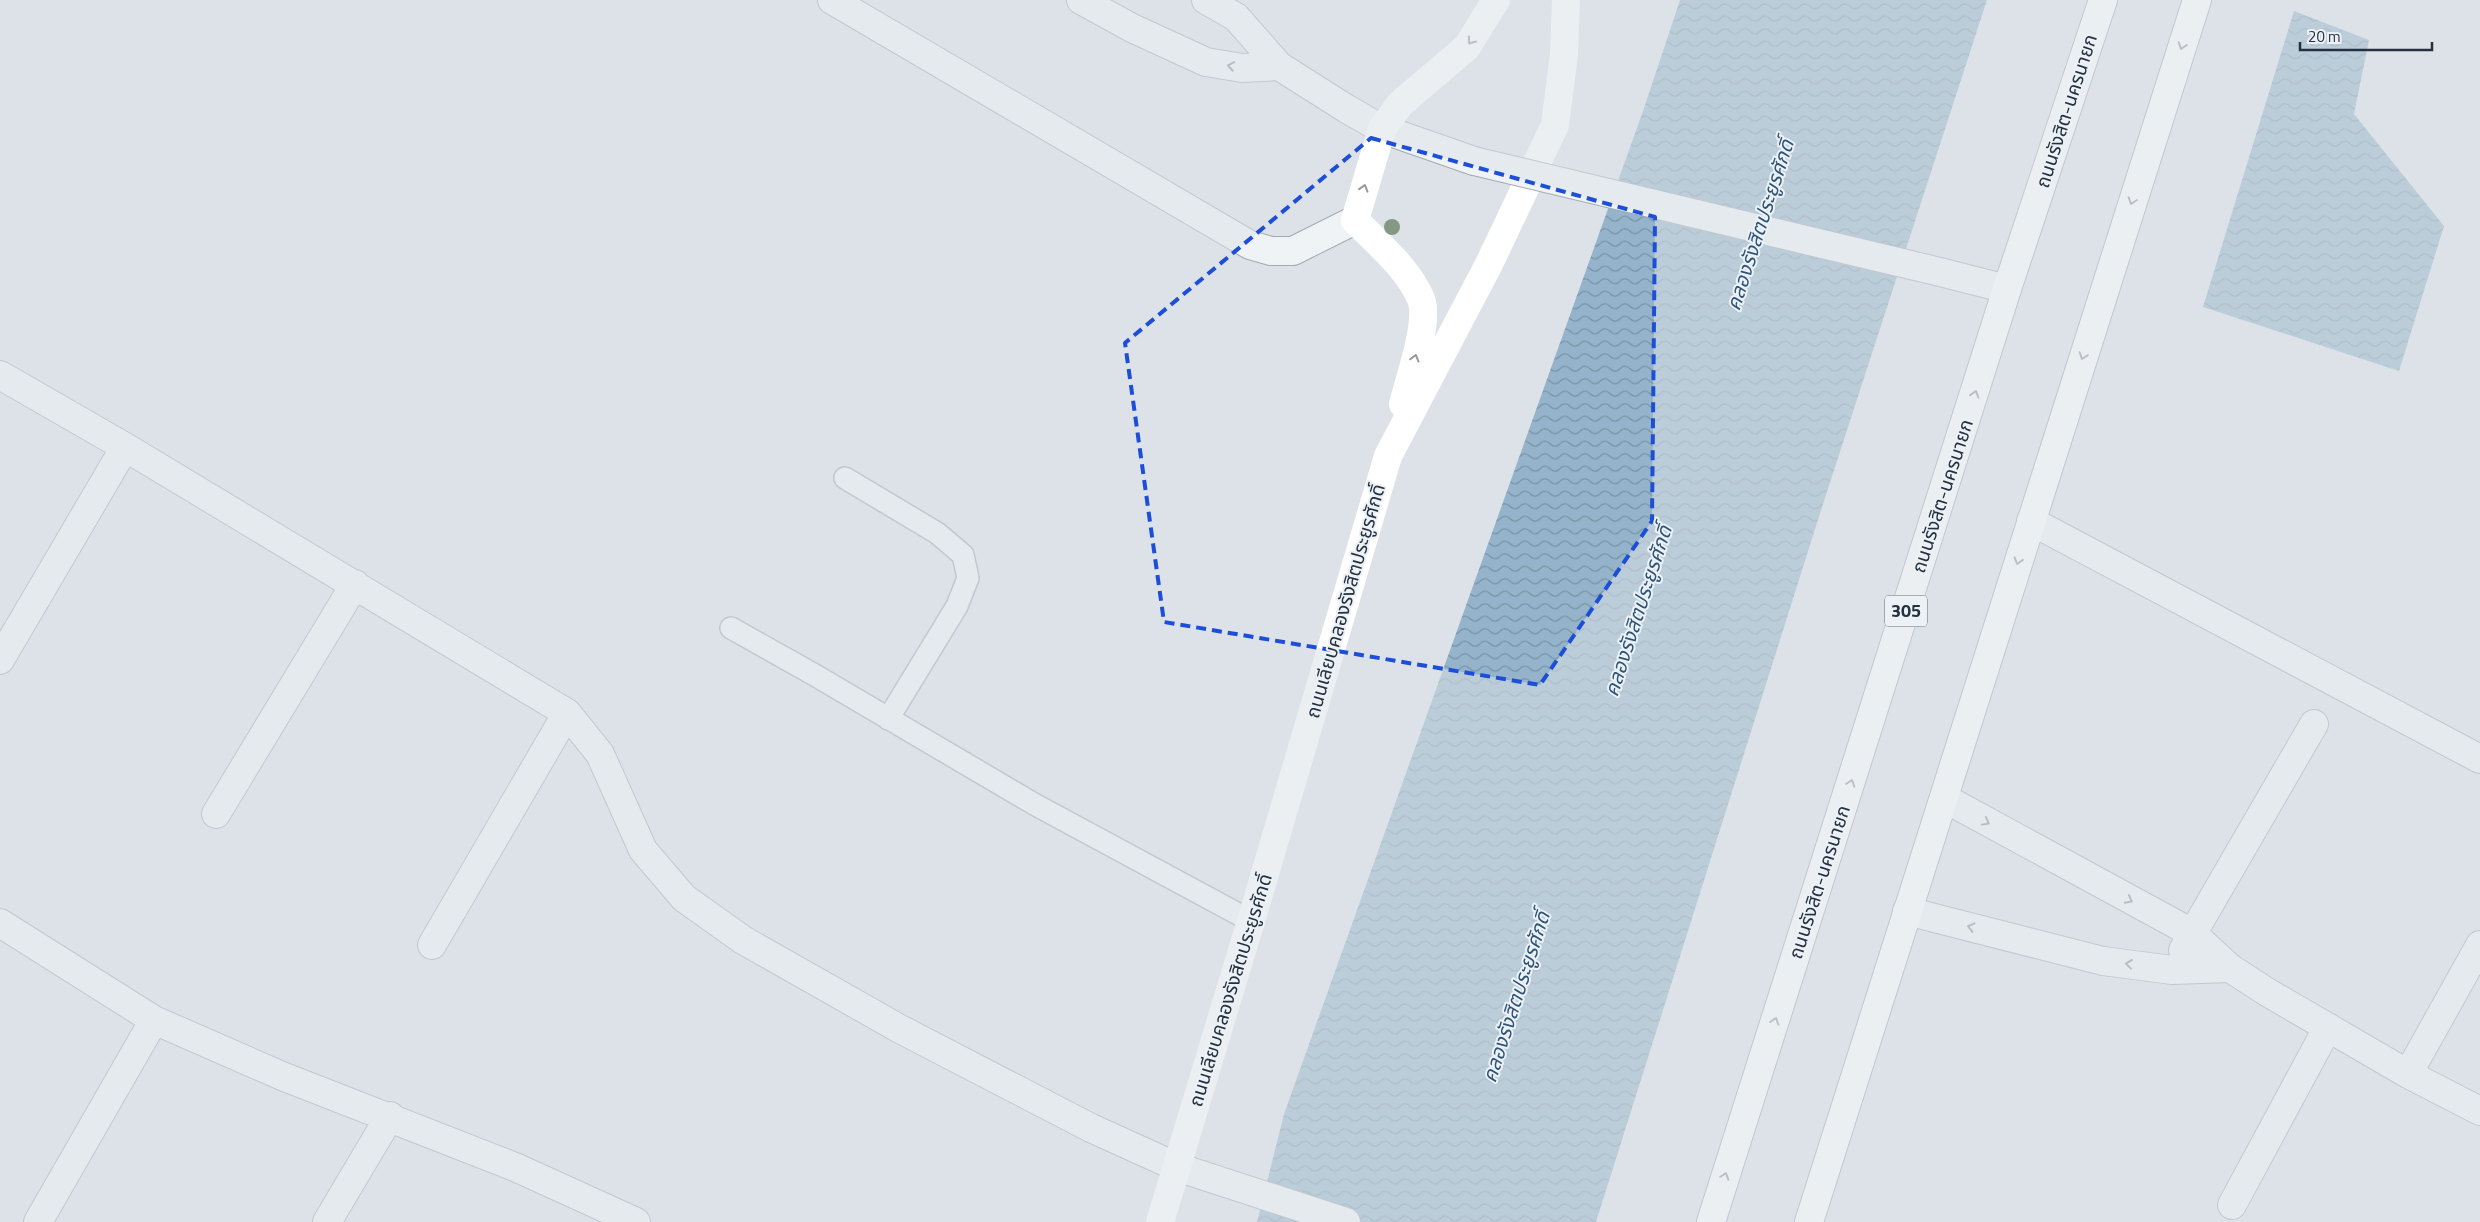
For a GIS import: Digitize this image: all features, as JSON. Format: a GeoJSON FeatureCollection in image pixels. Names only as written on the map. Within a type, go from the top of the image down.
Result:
{"type":"FeatureCollection","features":[{"type":"Feature","properties":{"kind":"main road"},"geometry":{"type":"LineString","coordinates":[[1388,456],[1422,333],[1422,301],[1406,273],[1354,220],[1382,129],[1400,104],[1467,47],[1496,0]]}},
{"type":"Feature","properties":{"kind":"main road","name":"ถนนเลียบคลองรังสิตประยูรศักดิ์"},"geometry":{"type":"LineString","coordinates":[[1160,1222],[1388,456],[1489,264],[1555,124],[1564,54],[1566,0]]}},
{"type":"Feature","properties":{"kind":"main road","name":"ถนนรังสิต-นครนายก"},"geometry":{"type":"LineString","coordinates":[[1711,1222],[2007,289],[2102,0]]}},
{"type":"Feature","properties":{"kind":"main road"},"geometry":{"type":"LineString","coordinates":[[1809,1222],[2197,0]]}},
{"type":"Feature","properties":{"kind":"street"},"geometry":{"type":"LineString","coordinates":[[832,0],[1250,245],[1272,251],[1293,251],[1354,220]]}},
{"type":"Feature","properties":{"kind":"street"},"geometry":{"type":"LineString","coordinates":[[1081,0],[1132,28],[1206,62],[1242,68],[1280,66]]}},
{"type":"Feature","properties":{"kind":"street"},"geometry":{"type":"LineString","coordinates":[[1206,0],[1236,17],[1280,66],[1382,129],[1474,160],[2007,289]]}},
{"type":"Feature","properties":{"kind":"street"},"geometry":{"type":"LineString","coordinates":[[0,375],[125,447],[567,712],[600,754],[644,850],[684,898],[743,940],[900,1029],[1090,1128],[1177,1167],[1346,1222]]}},
{"type":"Feature","properties":{"kind":"street"},"geometry":{"type":"LineString","coordinates":[[0,660],[125,447]]}},
{"type":"Feature","properties":{"kind":"street"},"geometry":{"type":"LineString","coordinates":[[2031,521],[2480,759]]}},
{"type":"Feature","properties":{"kind":"street"},"geometry":{"type":"LineString","coordinates":[[216,814],[355,584]]}},
{"type":"Feature","properties":{"kind":"street"},"geometry":{"type":"LineString","coordinates":[[432,945],[567,712]]}},
{"type":"Feature","properties":{"kind":"street"},"geometry":{"type":"LineString","coordinates":[[2172,970],[2314,724]]}},
{"type":"Feature","properties":{"kind":"street"},"geometry":{"type":"LineString","coordinates":[[1944,798],[2192,933],[2230,968],[2408,1074],[2480,1111]]}},
{"type":"Feature","properties":{"kind":"street"},"geometry":{"type":"LineString","coordinates":[[1907,911],[2103,961],[2172,970],[2230,968]]}},
{"type":"Feature","properties":{"kind":"street"},"geometry":{"type":"LineString","coordinates":[[0,924],[154,1020],[282,1076],[390,1116],[516,1167],[625,1219]]}},
{"type":"Feature","properties":{"kind":"street"},"geometry":{"type":"LineString","coordinates":[[2408,1074],[2480,945]]}},
{"type":"Feature","properties":{"kind":"street"},"geometry":{"type":"LineString","coordinates":[[38,1222],[154,1020]]}},
{"type":"Feature","properties":{"kind":"street"},"geometry":{"type":"LineString","coordinates":[[2232,1205],[2328,1027]]}},
{"type":"Feature","properties":{"kind":"street"},"geometry":{"type":"LineString","coordinates":[[327,1222],[390,1116]]}},
{"type":"Feature","properties":{"kind":"lane"},"geometry":{"type":"LineString","coordinates":[[845,478],[937,533],[962,555],[968,578],[957,606],[888,719]]}},
{"type":"Feature","properties":{"kind":"lane"},"geometry":{"type":"LineString","coordinates":[[730,628],[813,674],[1034,804],[1251,921]]}},
{"type":"Feature","properties":{"kind":"highlighted area"},"geometry":{"type":"Polygon","coordinates":[[[1371,138],[1655,217],[1652,521],[1540,685],[1164,622],[1125,343],[1371,138]]]}},
{"type":"Feature","properties":{"kind":"water","name":"คลองรังสิตประยูรศักดิ์"},"geometry":{"type":"Polygon","coordinates":[[[1680,0],[1987,0],[1823,504],[1596,1222],[1257,1222],[1284,1114],[1643,111],[1680,0]]]}},
{"type":"Feature","properties":{"kind":"water"},"geometry":{"type":"Polygon","coordinates":[[[2294,11],[2369,40],[2354,114],[2444,226],[2399,371],[2203,307],[2294,11]]]}}]}
